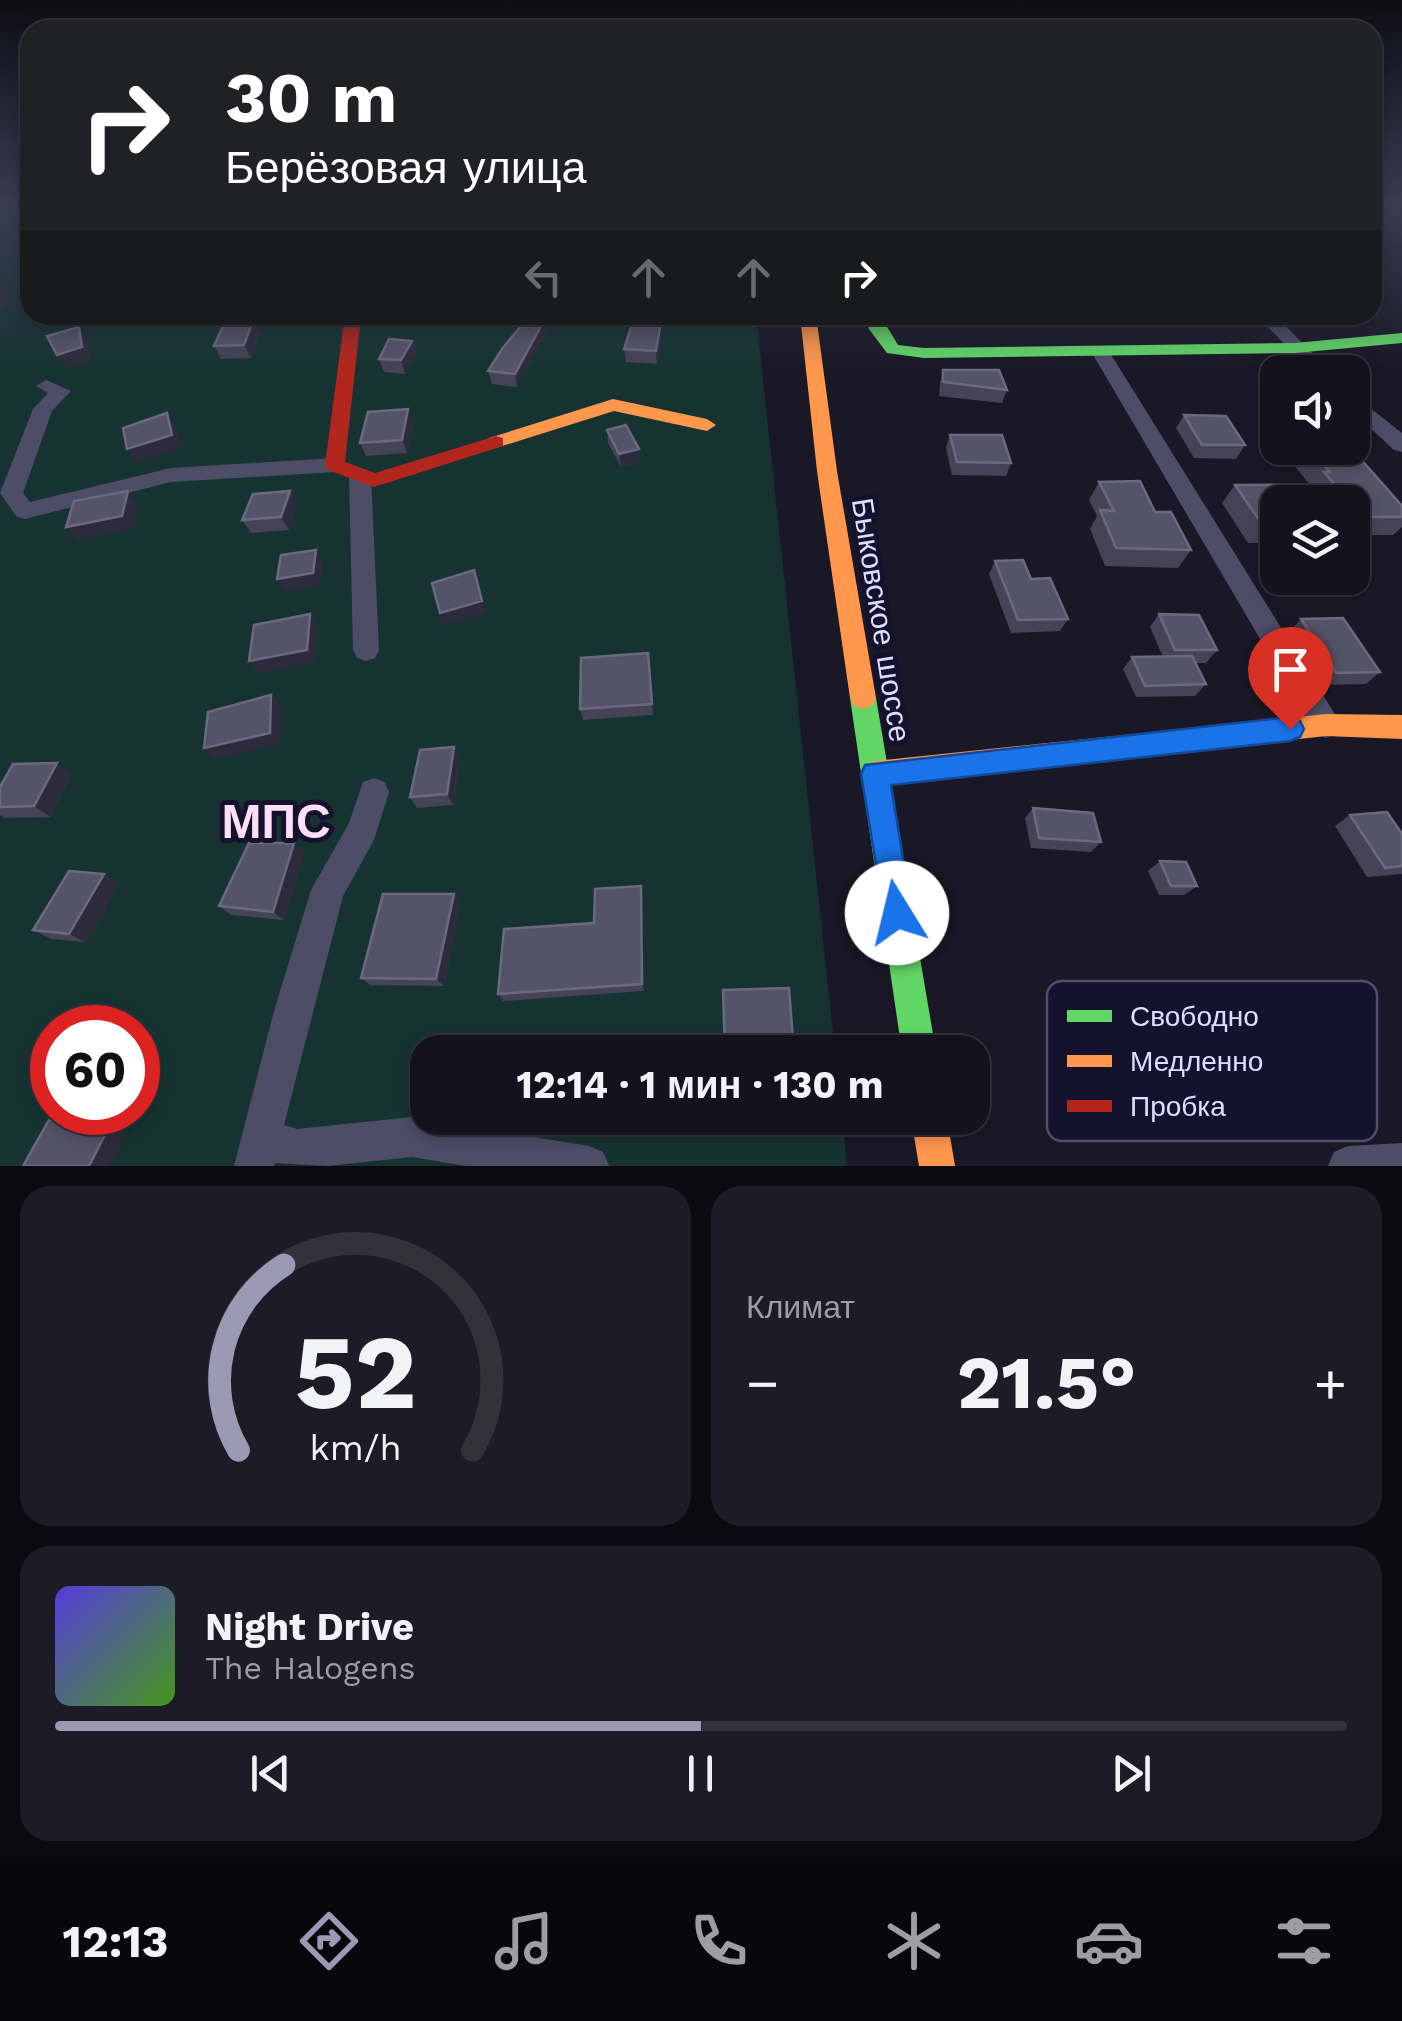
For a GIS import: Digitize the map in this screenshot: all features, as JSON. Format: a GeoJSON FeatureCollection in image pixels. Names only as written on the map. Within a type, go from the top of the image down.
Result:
{"type":"FeatureCollection","features":[{"type":"Feature","properties":{"kind":"street"},"geometry":{"type":"LineString","coordinates":[[335,465],[352,325]]}},
{"type":"Feature","properties":{"kind":"street","name":"Быковское шоссе"},"geometry":{"type":"LineString","coordinates":[[809,325],[827,471],[916,1035]]}},
{"type":"Feature","properties":{"kind":"street"},"geometry":{"type":"LineString","coordinates":[[878,325],[893,349],[1101,353],[1295,348],[1402,338]]}},
{"type":"Feature","properties":{"kind":"street"},"geometry":{"type":"LineString","coordinates":[[1273,325],[1303,355]]}},
{"type":"Feature","properties":{"kind":"street"},"geometry":{"type":"LineString","coordinates":[[1101,353],[1326,725]]}},
{"type":"Feature","properties":{"kind":"street"},"geometry":{"type":"LineString","coordinates":[[46,386],[61,392],[43,409],[11,494],[25,510],[171,475],[335,465],[374,480],[613,405],[707,426]]}},
{"type":"Feature","properties":{"kind":"street"},"geometry":{"type":"LineString","coordinates":[[1370,416],[1402,445]]}},
{"type":"Feature","properties":{"kind":"street"},"geometry":{"type":"LineString","coordinates":[[360,475],[366,650]]}},
{"type":"Feature","properties":{"kind":"street"},"geometry":{"type":"LineString","coordinates":[[875,774],[1326,725],[1402,727]]}},
{"type":"Feature","properties":{"kind":"street"},"geometry":{"type":"LineString","coordinates":[[374,792],[363,829],[328,890],[256,1152],[412,1137],[589,1166]]}},
{"type":"Feature","properties":{"kind":"street"},"geometry":{"type":"LineString","coordinates":[[932,1135],[937,1166]]}},
{"type":"Feature","properties":{"kind":"street"},"geometry":{"type":"LineString","coordinates":[[1348,1166],[1402,1163]]}},
{"type":"Feature","properties":{"kind":"green space"},"geometry":{"type":"Polygon","coordinates":[[[0,259],[20,259],[20,325],[757,325],[833,1035],[410,1035],[410,1135],[844,1135],[847,1166],[0,1166],[0,259]]]}},
{"type":"Feature","properties":{"kind":"building"},"geometry":{"type":"Polygon","coordinates":[[[223,325],[251,325],[244,345],[214,346],[223,325]]]}},
{"type":"Feature","properties":{"kind":"building"},"geometry":{"type":"Polygon","coordinates":[[[522,325],[542,325],[515,374],[488,371],[522,325]]]}},
{"type":"Feature","properties":{"kind":"building"},"geometry":{"type":"Polygon","coordinates":[[[632,325],[660,325],[656,351],[624,349],[632,325]]]}},
{"type":"Feature","properties":{"kind":"building"},"geometry":{"type":"Polygon","coordinates":[[[79,327],[82,347],[57,355],[47,336],[79,327]]]}},
{"type":"Feature","properties":{"kind":"building"},"geometry":{"type":"Polygon","coordinates":[[[389,339],[412,341],[401,360],[379,359],[389,339]]]}},
{"type":"Feature","properties":{"kind":"building"},"geometry":{"type":"Polygon","coordinates":[[[943,370],[999,370],[1007,390],[943,382],[943,370]]]}},
{"type":"Feature","properties":{"kind":"building"},"geometry":{"type":"Polygon","coordinates":[[[408,409],[402,440],[360,443],[368,412],[408,409]]]}},
{"type":"Feature","properties":{"kind":"building"},"geometry":{"type":"Polygon","coordinates":[[[167,413],[172,435],[127,449],[123,428],[167,413]]]}},
{"type":"Feature","properties":{"kind":"building"},"geometry":{"type":"Polygon","coordinates":[[[1184,415],[1226,416],[1245,445],[1202,445],[1184,415]]]}},
{"type":"Feature","properties":{"kind":"building"},"geometry":{"type":"Polygon","coordinates":[[[626,425],[639,449],[619,454],[607,430],[626,425]]]}},
{"type":"Feature","properties":{"kind":"building"},"geometry":{"type":"Polygon","coordinates":[[[950,435],[1002,435],[1011,463],[957,462],[950,435]]]}},
{"type":"Feature","properties":{"kind":"building"},"geometry":{"type":"Polygon","coordinates":[[[1324,465],[1366,465],[1402,506],[1402,517],[1370,517],[1370,485],[1260,485],[1260,521],[1235,485],[1334,484],[1324,472],[1330,472],[1324,465]]]}},
{"type":"Feature","properties":{"kind":"building"},"geometry":{"type":"Polygon","coordinates":[[[1140,481],[1155,512],[1171,512],[1191,550],[1116,548],[1100,510],[1114,511],[1099,482],[1140,481]]]}},
{"type":"Feature","properties":{"kind":"building"},"geometry":{"type":"Polygon","coordinates":[[[128,491],[122,516],[66,527],[74,501],[128,491]]]}},
{"type":"Feature","properties":{"kind":"building"},"geometry":{"type":"Polygon","coordinates":[[[290,491],[281,517],[242,520],[253,494],[290,491]]]}},
{"type":"Feature","properties":{"kind":"building"},"geometry":{"type":"Polygon","coordinates":[[[316,550],[313,573],[277,579],[281,555],[316,550]]]}},
{"type":"Feature","properties":{"kind":"building"},"geometry":{"type":"Polygon","coordinates":[[[1023,560],[1031,579],[1050,578],[1068,619],[1018,620],[995,561],[1023,560]]]}},
{"type":"Feature","properties":{"kind":"building"},"geometry":{"type":"Polygon","coordinates":[[[474,570],[482,601],[440,613],[432,583],[474,570]]]}},
{"type":"Feature","properties":{"kind":"building"},"geometry":{"type":"Polygon","coordinates":[[[310,614],[307,650],[249,661],[254,625],[310,614]]]}},
{"type":"Feature","properties":{"kind":"building"},"geometry":{"type":"Polygon","coordinates":[[[1159,614],[1199,615],[1217,650],[1175,650],[1159,614]]]}},
{"type":"Feature","properties":{"kind":"building"},"geometry":{"type":"Polygon","coordinates":[[[1343,618],[1380,672],[1336,673],[1301,619],[1343,618]]]}},
{"type":"Feature","properties":{"kind":"building"},"geometry":{"type":"Polygon","coordinates":[[[648,653],[652,704],[580,709],[581,658],[648,653]]]}},
{"type":"Feature","properties":{"kind":"building"},"geometry":{"type":"Polygon","coordinates":[[[1192,656],[1206,684],[1145,686],[1132,657],[1192,656]]]}},
{"type":"Feature","properties":{"kind":"building"},"geometry":{"type":"Polygon","coordinates":[[[271,695],[270,733],[204,748],[208,712],[271,695]]]}},
{"type":"Feature","properties":{"kind":"building"},"geometry":{"type":"Polygon","coordinates":[[[454,747],[447,794],[410,797],[420,750],[454,747]]]}},
{"type":"Feature","properties":{"kind":"building"},"geometry":{"type":"Polygon","coordinates":[[[57,763],[34,806],[0,807],[0,787],[13,764],[57,763]]]}},
{"type":"Feature","properties":{"kind":"building"},"geometry":{"type":"Polygon","coordinates":[[[1033,808],[1093,813],[1101,842],[1039,838],[1033,808]]]}},
{"type":"Feature","properties":{"kind":"building"},"geometry":{"type":"Polygon","coordinates":[[[1387,812],[1402,834],[1402,866],[1385,868],[1350,815],[1387,812]]]}},
{"type":"Feature","properties":{"kind":"building"},"geometry":{"type":"Polygon","coordinates":[[[249,843],[294,843],[273,912],[219,906],[249,843]]]}},
{"type":"Feature","properties":{"kind":"building"},"geometry":{"type":"Polygon","coordinates":[[[1160,861],[1186,862],[1197,886],[1171,886],[1160,861]]]}},
{"type":"Feature","properties":{"kind":"building"},"geometry":{"type":"Polygon","coordinates":[[[69,871],[104,874],[69,934],[33,930],[69,871]]]}},
{"type":"Feature","properties":{"kind":"building"},"geometry":{"type":"Polygon","coordinates":[[[641,886],[642,984],[498,994],[504,929],[594,923],[595,889],[641,886]]]}},
{"type":"Feature","properties":{"kind":"building"},"geometry":{"type":"Polygon","coordinates":[[[383,894],[454,894],[436,979],[361,978],[383,894]]]}},
{"type":"Feature","properties":{"kind":"building"},"geometry":{"type":"Polygon","coordinates":[[[789,988],[793,1035],[724,1035],[723,990],[789,988]]]}},
{"type":"Feature","properties":{"kind":"building"},"geometry":{"type":"Polygon","coordinates":[[[41,1135],[105,1135],[89,1166],[23,1166],[41,1135]]]}},
{"type":"Feature","properties":{"kind":"traffic: fast"},"geometry":{"type":"LineString","coordinates":[[876,325],[893,349],[924,353],[1295,348],[1402,338]]}},
{"type":"Feature","properties":{"kind":"traffic: fast"},"geometry":{"type":"LineString","coordinates":[[863,698],[916,1035]]}},
{"type":"Feature","properties":{"kind":"traffic: slow"},"geometry":{"type":"LineString","coordinates":[[809,325],[827,471],[863,698]]}},
{"type":"Feature","properties":{"kind":"traffic: slow"},"geometry":{"type":"LineString","coordinates":[[496,442],[613,405],[707,425]]}},
{"type":"Feature","properties":{"kind":"traffic: slow"},"geometry":{"type":"LineString","coordinates":[[875,774],[1326,725],[1402,727]]}},
{"type":"Feature","properties":{"kind":"traffic: slow"},"geometry":{"type":"LineString","coordinates":[[932,1135],[937,1166]]}},
{"type":"Feature","properties":{"kind":"traffic: jam"},"geometry":{"type":"LineString","coordinates":[[352,325],[335,465],[374,480],[496,442]]}},
{"type":"Feature","properties":{"kind":"district","name":"МПС"},"geometry":{"type":"Point","coordinates":[276,821]}},
{"type":"Feature","properties":{"kind":"route"},"geometry":{"type":"LineString","coordinates":[[897,913],[875,774],[1290,729]]}}]}
